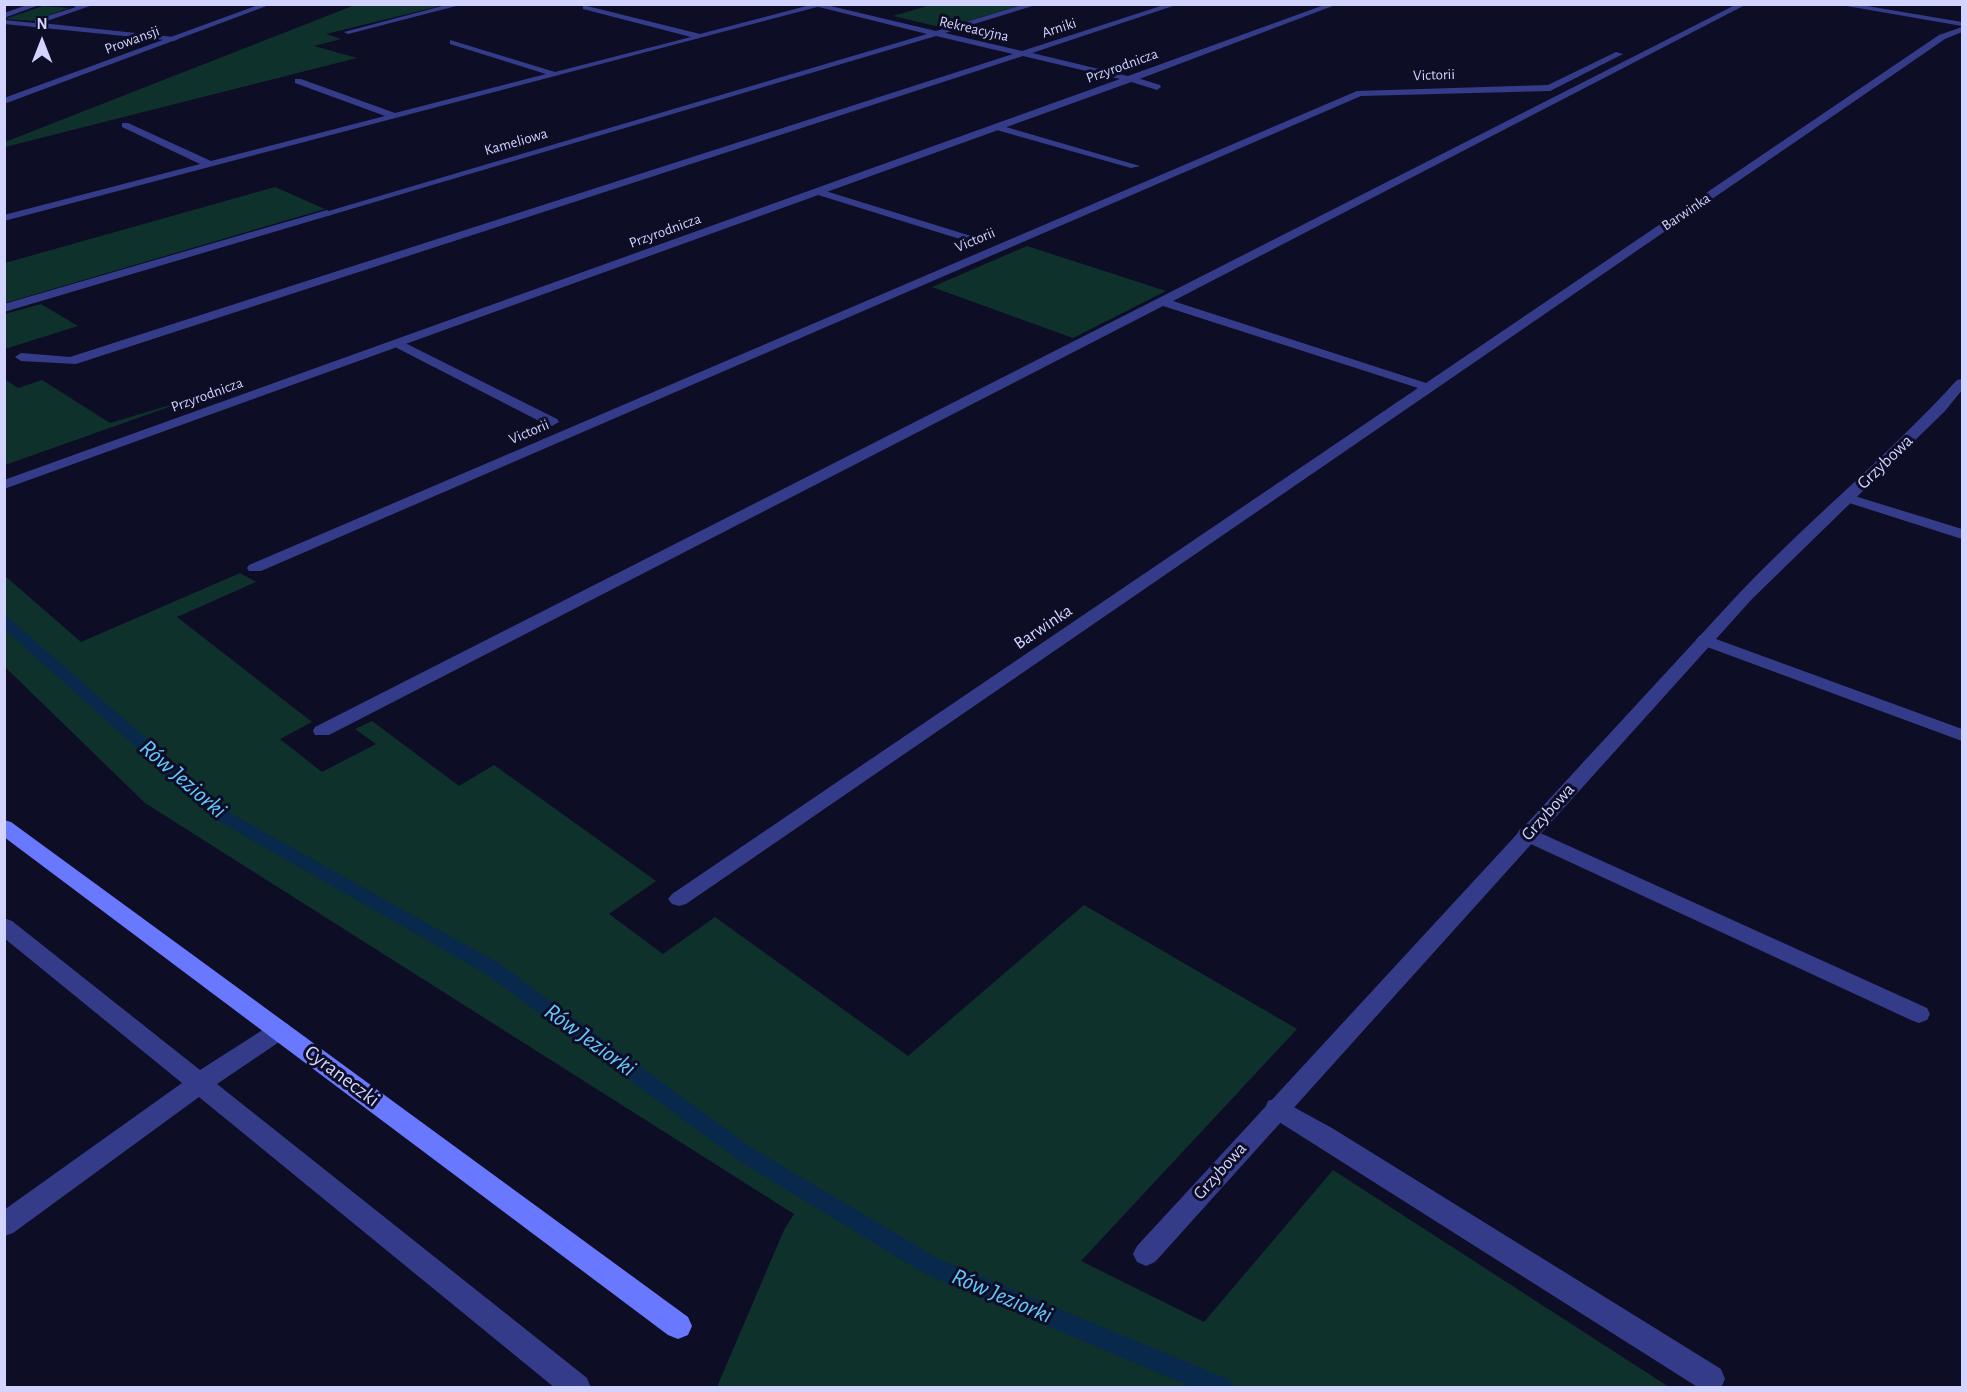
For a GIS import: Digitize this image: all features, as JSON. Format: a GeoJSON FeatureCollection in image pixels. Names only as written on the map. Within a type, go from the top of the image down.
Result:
{"type":"FeatureCollection","features":[{"type":"Feature","properties":{"kind":"street"},"geometry":{"type":"LineString","coordinates":[[4,16],[39,4]]}},
{"type":"Feature","properties":{"kind":"street"},"geometry":{"type":"LineString","coordinates":[[4,33],[86,6],[72,4]]}},
{"type":"Feature","properties":{"kind":"street","name":"Prowansji"},"geometry":{"type":"LineString","coordinates":[[4,101],[269,4]]}},
{"type":"Feature","properties":{"kind":"street"},"geometry":{"type":"LineString","coordinates":[[348,32],[460,4]]}},
{"type":"Feature","properties":{"kind":"street","name":"Kameliowa"},"geometry":{"type":"LineString","coordinates":[[4,308],[1036,4]]}},
{"type":"Feature","properties":{"kind":"street","name":"Arniki"},"geometry":{"type":"LineString","coordinates":[[21,357],[71,361],[1176,4]]}},
{"type":"Feature","properties":{"kind":"street","name":"Przyrodnicza"},"geometry":{"type":"LineString","coordinates":[[4,486],[1335,4]]}},
{"type":"Feature","properties":{"kind":"street","name":"Victorii"},"geometry":{"type":"LineString","coordinates":[[255,568],[1360,93],[1550,88],[1720,4]]}},
{"type":"Feature","properties":{"kind":"street"},"geometry":{"type":"LineString","coordinates":[[322,731],[1744,4]]}},
{"type":"Feature","properties":{"kind":"street"},"geometry":{"type":"LineString","coordinates":[[1838,4],[1962,24]]}},
{"type":"Feature","properties":{"kind":"street"},"geometry":{"type":"LineString","coordinates":[[4,218],[813,5]]}},
{"type":"Feature","properties":{"kind":"street","name":"Rekreacyjna"},"geometry":{"type":"LineString","coordinates":[[813,5],[1157,87]]}},
{"type":"Feature","properties":{"kind":"street"},"geometry":{"type":"LineString","coordinates":[[586,7],[700,36]]}},
{"type":"Feature","properties":{"kind":"street"},"geometry":{"type":"LineString","coordinates":[[4,22],[174,39]]}},
{"type":"Feature","properties":{"kind":"street","name":"Barwinka"},"geometry":{"type":"LineString","coordinates":[[1942,37],[1937,33],[1951,22]]}},
{"type":"Feature","properties":{"kind":"street","name":"Barwinka"},"geometry":{"type":"LineString","coordinates":[[679,899],[1942,37],[1962,29]]}},
{"type":"Feature","properties":{"kind":"street"},"geometry":{"type":"LineString","coordinates":[[453,42],[554,74]]}},
{"type":"Feature","properties":{"kind":"street"},"geometry":{"type":"LineString","coordinates":[[298,81],[394,116]]}},
{"type":"Feature","properties":{"kind":"street"},"geometry":{"type":"LineString","coordinates":[[125,125],[209,164]]}},
{"type":"Feature","properties":{"kind":"street"},"geometry":{"type":"LineString","coordinates":[[996,127],[1135,166]]}},
{"type":"Feature","properties":{"kind":"street"},"geometry":{"type":"LineString","coordinates":[[819,192],[980,242]]}},
{"type":"Feature","properties":{"kind":"street"},"geometry":{"type":"LineString","coordinates":[[1161,301],[1430,388]]}},
{"type":"Feature","properties":{"kind":"street"},"geometry":{"type":"LineString","coordinates":[[397,343],[552,422]]}},
{"type":"Feature","properties":{"kind":"street","name":"Grzybowa"},"geometry":{"type":"LineString","coordinates":[[1146,1254],[1705,640],[1772,569],[1848,498],[1946,402],[1962,383]]}},
{"type":"Feature","properties":{"kind":"street"},"geometry":{"type":"LineString","coordinates":[[1848,498],[1962,534]]}},
{"type":"Feature","properties":{"kind":"street"},"geometry":{"type":"LineString","coordinates":[[1705,640],[1962,735]]}},
{"type":"Feature","properties":{"kind":"street","name":"Cyraneczki"},"geometry":{"type":"LineString","coordinates":[[4,827],[678,1326]]}},
{"type":"Feature","properties":{"kind":"street"},"geometry":{"type":"LineString","coordinates":[[1527,834],[1919,1014]]}},
{"type":"Feature","properties":{"kind":"street"},"geometry":{"type":"LineString","coordinates":[[4,926],[201,1082],[577,1388]]}},
{"type":"Feature","properties":{"kind":"street"},"geometry":{"type":"LineString","coordinates":[[4,1225],[201,1082],[280,1030]]}},
{"type":"Feature","properties":{"kind":"street"},"geometry":{"type":"LineString","coordinates":[[1277,1108],[1711,1379]]}},
{"type":"Feature","properties":{"kind":"green space"},"geometry":{"type":"Polygon","coordinates":[[[934,4],[1024,5],[944,28],[893,16],[934,4]]]}},
{"type":"Feature","properties":{"kind":"green space"},"geometry":{"type":"Polygon","coordinates":[[[355,5],[444,5],[326,34],[341,39],[314,46],[357,58],[5,147],[5,142],[355,5]]]}},
{"type":"Feature","properties":{"kind":"green space"},"geometry":{"type":"Polygon","coordinates":[[[43,6],[69,8],[33,21],[5,19],[43,6]]]}},
{"type":"Feature","properties":{"kind":"green space"},"geometry":{"type":"Polygon","coordinates":[[[275,187],[325,209],[5,303],[5,263],[275,187]]]}},
{"type":"Feature","properties":{"kind":"green space"},"geometry":{"type":"Polygon","coordinates":[[[1027,246],[1166,291],[1073,338],[932,287],[1027,246]]]}},
{"type":"Feature","properties":{"kind":"green space"},"geometry":{"type":"Polygon","coordinates":[[[41,304],[78,326],[5,349],[5,314],[41,304]]]}},
{"type":"Feature","properties":{"kind":"green space"},"geometry":{"type":"Polygon","coordinates":[[[4,379],[18,388],[42,380],[110,423],[197,397],[5,465],[4,379]]]}},
{"type":"Feature","properties":{"kind":"green space"},"geometry":{"type":"Polygon","coordinates":[[[240,573],[256,582],[177,617],[312,722],[280,739],[322,772],[376,744],[355,729],[372,721],[459,786],[494,765],[656,881],[609,914],[663,954],[715,917],[908,1056],[1084,905],[1297,1029],[1081,1261],[1204,1322],[1333,1170],[1669,1387],[717,1387],[784,1230],[794,1214],[145,803],[5,667],[5,576],[81,642],[240,573]]]}},
{"type":"Feature","properties":{"kind":"waterway","name":"Rów Jeziorki"},"geometry":{"type":"LineString","coordinates":[[4,621],[226,818],[493,969],[745,1154],[931,1266],[1222,1388]]}}]}
